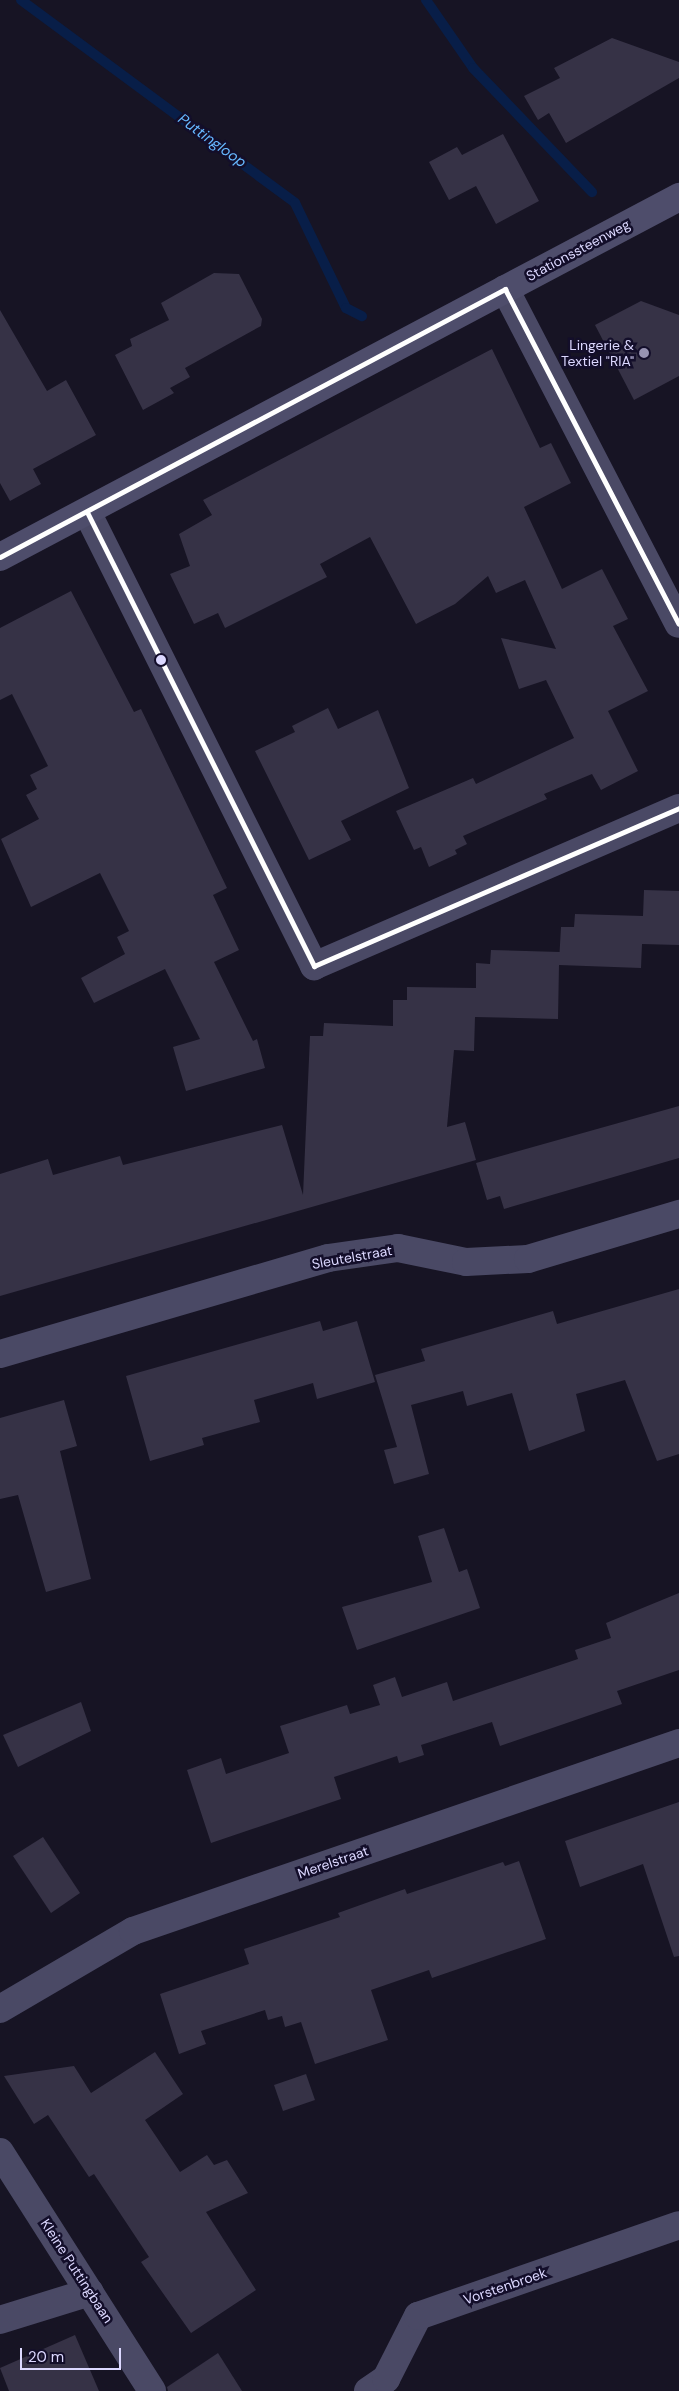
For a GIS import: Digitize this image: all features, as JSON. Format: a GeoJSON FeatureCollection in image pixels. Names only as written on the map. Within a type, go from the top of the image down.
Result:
{"type":"FeatureCollection","features":[{"type":"Feature","properties":{"kind":"street","name":"Stationssteenweg"},"geometry":{"type":"LineString","coordinates":[[0,556],[87,512],[679,197]]}},
{"type":"Feature","properties":{"kind":"street"},"geometry":{"type":"LineString","coordinates":[[505,289],[679,624]]}},
{"type":"Feature","properties":{"kind":"street"},"geometry":{"type":"LineString","coordinates":[[87,512],[314,966],[679,808]]}},
{"type":"Feature","properties":{"kind":"street","name":"Sleutelstraat"},"geometry":{"type":"LineString","coordinates":[[0,1354],[328,1258],[398,1248],[466,1262],[528,1259],[679,1214]]}},
{"type":"Feature","properties":{"kind":"street","name":"Merelstraat"},"geometry":{"type":"LineString","coordinates":[[0,2009],[133,1931],[679,1743]]}},
{"type":"Feature","properties":{"kind":"street","name":"Kleine Puttingbaan"},"geometry":{"type":"LineString","coordinates":[[0,2152],[152,2391]]}},
{"type":"Feature","properties":{"kind":"street","name":"Vorstenbroek"},"geometry":{"type":"LineString","coordinates":[[368,2391],[386,2379],[418,2316],[679,2224]]}},
{"type":"Feature","properties":{"kind":"street"},"geometry":{"type":"LineString","coordinates":[[0,2320],[90,2292]]}},
{"type":"Feature","properties":{"kind":"building"},"geometry":{"type":"Polygon","coordinates":[[[612,38],[679,62],[679,78],[566,143],[549,113],[538,120],[524,96],[560,78],[554,68],[612,38]]]}},
{"type":"Feature","properties":{"kind":"building"},"geometry":{"type":"Polygon","coordinates":[[[503,134],[539,201],[496,224],[476,186],[449,200],[429,162],[457,147],[462,155],[503,134]]]}},
{"type":"Feature","properties":{"kind":"building"},"geometry":{"type":"Polygon","coordinates":[[[214,273],[239,274],[262,319],[261,326],[185,368],[190,377],[170,388],[174,393],[143,410],[115,355],[132,346],[130,339],[169,320],[161,303],[214,273]]]}},
{"type":"Feature","properties":{"kind":"building","name":"Lingerie & Textiel \"RIA\""},"geometry":{"type":"Polygon","coordinates":[[[641,301],[679,315],[679,376],[634,400],[595,325],[641,301]]]}},
{"type":"Feature","properties":{"kind":"building"},"geometry":{"type":"Polygon","coordinates":[[[0,310],[47,391],[66,380],[96,435],[33,469],[41,484],[10,501],[0,483],[0,310]]]}},
{"type":"Feature","properties":{"kind":"building"},"geometry":{"type":"Polygon","coordinates":[[[492,349],[540,448],[551,443],[571,483],[524,507],[562,589],[602,569],[628,619],[613,626],[648,691],[608,711],[638,771],[601,790],[592,774],[544,794],[547,799],[463,836],[467,844],[455,850],[457,854],[429,867],[421,847],[414,850],[396,811],[473,778],[476,784],[574,738],[546,680],[519,689],[501,638],[556,649],[525,580],[496,593],[488,576],[455,604],[416,624],[370,537],[320,564],[327,577],[225,628],[218,613],[194,624],[170,574],[190,566],[179,534],[212,515],[203,500],[492,349]]]}},
{"type":"Feature","properties":{"kind":"building"},"geometry":{"type":"Polygon","coordinates":[[[71,591],[134,712],[141,709],[227,888],[213,895],[239,950],[214,962],[253,1041],[257,1039],[265,1068],[186,1091],[173,1047],[200,1039],[165,969],[94,1003],[81,978],[125,954],[117,937],[129,931],[100,873],[31,907],[1,839],[39,819],[26,795],[37,789],[30,775],[48,766],[12,694],[0,700],[0,628],[71,591]]]}},
{"type":"Feature","properties":{"kind":"building"},"geometry":{"type":"Polygon","coordinates":[[[328,708],[338,729],[378,710],[409,788],[341,821],[351,840],[309,860],[255,751],[295,732],[292,726],[328,708]]]}},
{"type":"Feature","properties":{"kind":"building"},"geometry":{"type":"Polygon","coordinates":[[[644,890],[679,891],[679,945],[642,944],[641,968],[559,965],[558,1019],[475,1017],[474,1051],[454,1050],[447,1127],[465,1122],[476,1160],[0,1296],[0,1174],[48,1159],[53,1175],[120,1156],[123,1165],[282,1125],[303,1195],[310,1036],[323,1036],[324,1023],[393,1026],[393,1000],[407,1000],[407,987],[476,988],[476,963],[490,964],[491,950],[560,952],[561,927],[574,927],[575,914],[643,916],[644,890]]]}},
{"type":"Feature","properties":{"kind":"building"},"geometry":{"type":"Polygon","coordinates":[[[679,1106],[679,1158],[504,1209],[500,1196],[487,1200],[476,1163],[679,1106]]]}},
{"type":"Feature","properties":{"kind":"building"},"geometry":{"type":"Polygon","coordinates":[[[679,1289],[679,1454],[657,1461],[625,1380],[576,1394],[585,1431],[529,1451],[512,1393],[467,1406],[463,1391],[411,1405],[429,1474],[394,1484],[384,1450],[397,1447],[375,1375],[425,1361],[421,1349],[553,1311],[557,1324],[679,1289]]]}},
{"type":"Feature","properties":{"kind":"building"},"geometry":{"type":"Polygon","coordinates":[[[320,1321],[323,1331],[357,1321],[375,1382],[317,1399],[313,1383],[254,1400],[260,1422],[202,1438],[204,1445],[150,1461],[126,1376],[320,1321]]]}},
{"type":"Feature","properties":{"kind":"building"},"geometry":{"type":"Polygon","coordinates":[[[64,1400],[77,1446],[60,1451],[91,1579],[46,1592],[18,1495],[0,1499],[0,1418],[64,1400]]]}},
{"type":"Feature","properties":{"kind":"building"},"geometry":{"type":"Polygon","coordinates":[[[444,1528],[459,1572],[467,1569],[480,1608],[357,1650],[342,1607],[432,1582],[418,1536],[444,1528]]]}},
{"type":"Feature","properties":{"kind":"building"},"geometry":{"type":"Polygon","coordinates":[[[679,1593],[679,1670],[617,1691],[622,1704],[500,1746],[492,1722],[421,1745],[424,1755],[399,1763],[397,1756],[334,1777],[341,1799],[211,1843],[187,1770],[221,1758],[226,1774],[289,1753],[280,1726],[347,1705],[350,1714],[380,1705],[373,1685],[395,1677],[402,1697],[447,1682],[453,1701],[578,1659],[575,1650],[611,1638],[606,1623],[679,1593]]]}},
{"type":"Feature","properties":{"kind":"building"},"geometry":{"type":"Polygon","coordinates":[[[81,1702],[91,1731],[18,1767],[3,1735],[81,1702]]]}},
{"type":"Feature","properties":{"kind":"building"},"geometry":{"type":"Polygon","coordinates":[[[679,1802],[679,1956],[674,1957],[643,1864],[580,1887],[565,1841],[679,1802]]]}},
{"type":"Feature","properties":{"kind":"building"},"geometry":{"type":"Polygon","coordinates":[[[43,1837],[80,1893],[51,1913],[13,1856],[43,1837]]]}},
{"type":"Feature","properties":{"kind":"building"},"geometry":{"type":"Polygon","coordinates":[[[519,1861],[546,1939],[432,1978],[429,1970],[371,1990],[388,2040],[315,2064],[301,2022],[285,2027],[282,2016],[268,2020],[265,2010],[201,2031],[206,2044],[179,2054],[160,1994],[249,1964],[244,1949],[340,1917],[338,1913],[405,1889],[407,1894],[503,1862],[505,1866],[519,1861]]]}},
{"type":"Feature","properties":{"kind":"building"},"geometry":{"type":"Polygon","coordinates":[[[155,2052],[183,2094],[145,2120],[180,2172],[207,2155],[214,2165],[227,2160],[248,2193],[206,2212],[256,2290],[191,2333],[141,2262],[149,2257],[94,2174],[89,2177],[48,2115],[34,2124],[4,2076],[74,2066],[91,2093],[155,2052]]]}},
{"type":"Feature","properties":{"kind":"building"},"geometry":{"type":"Polygon","coordinates":[[[306,2074],[315,2100],[283,2111],[274,2085],[306,2074]]]}},
{"type":"Feature","properties":{"kind":"building"},"geometry":{"type":"Polygon","coordinates":[[[75,2335],[99,2391],[9,2391],[0,2368],[75,2335]]]}},
{"type":"Feature","properties":{"kind":"building"},"geometry":{"type":"Polygon","coordinates":[[[218,2353],[242,2391],[168,2391],[167,2387],[218,2353]]]}},
{"type":"Feature","properties":{"kind":"waterway","name":"Puttingloop"},"geometry":{"type":"LineString","coordinates":[[21,0],[295,203],[346,308],[362,316]]}},
{"type":"Feature","properties":{"kind":"waterway"},"geometry":{"type":"LineString","coordinates":[[426,0],[473,68],[592,192]]}},
{"type":"Feature","properties":{"kind":"transit line"},"geometry":{"type":"LineString","coordinates":[[0,557],[505,289],[679,624]]}},
{"type":"Feature","properties":{"kind":"transit line"},"geometry":{"type":"LineString","coordinates":[[87,512],[314,966],[679,808]]}},
{"type":"Feature","properties":{"kind":"place","name":"Lingerie & Textiel \"RIA\""},"geometry":{"type":"Point","coordinates":[644,353]}}]}
